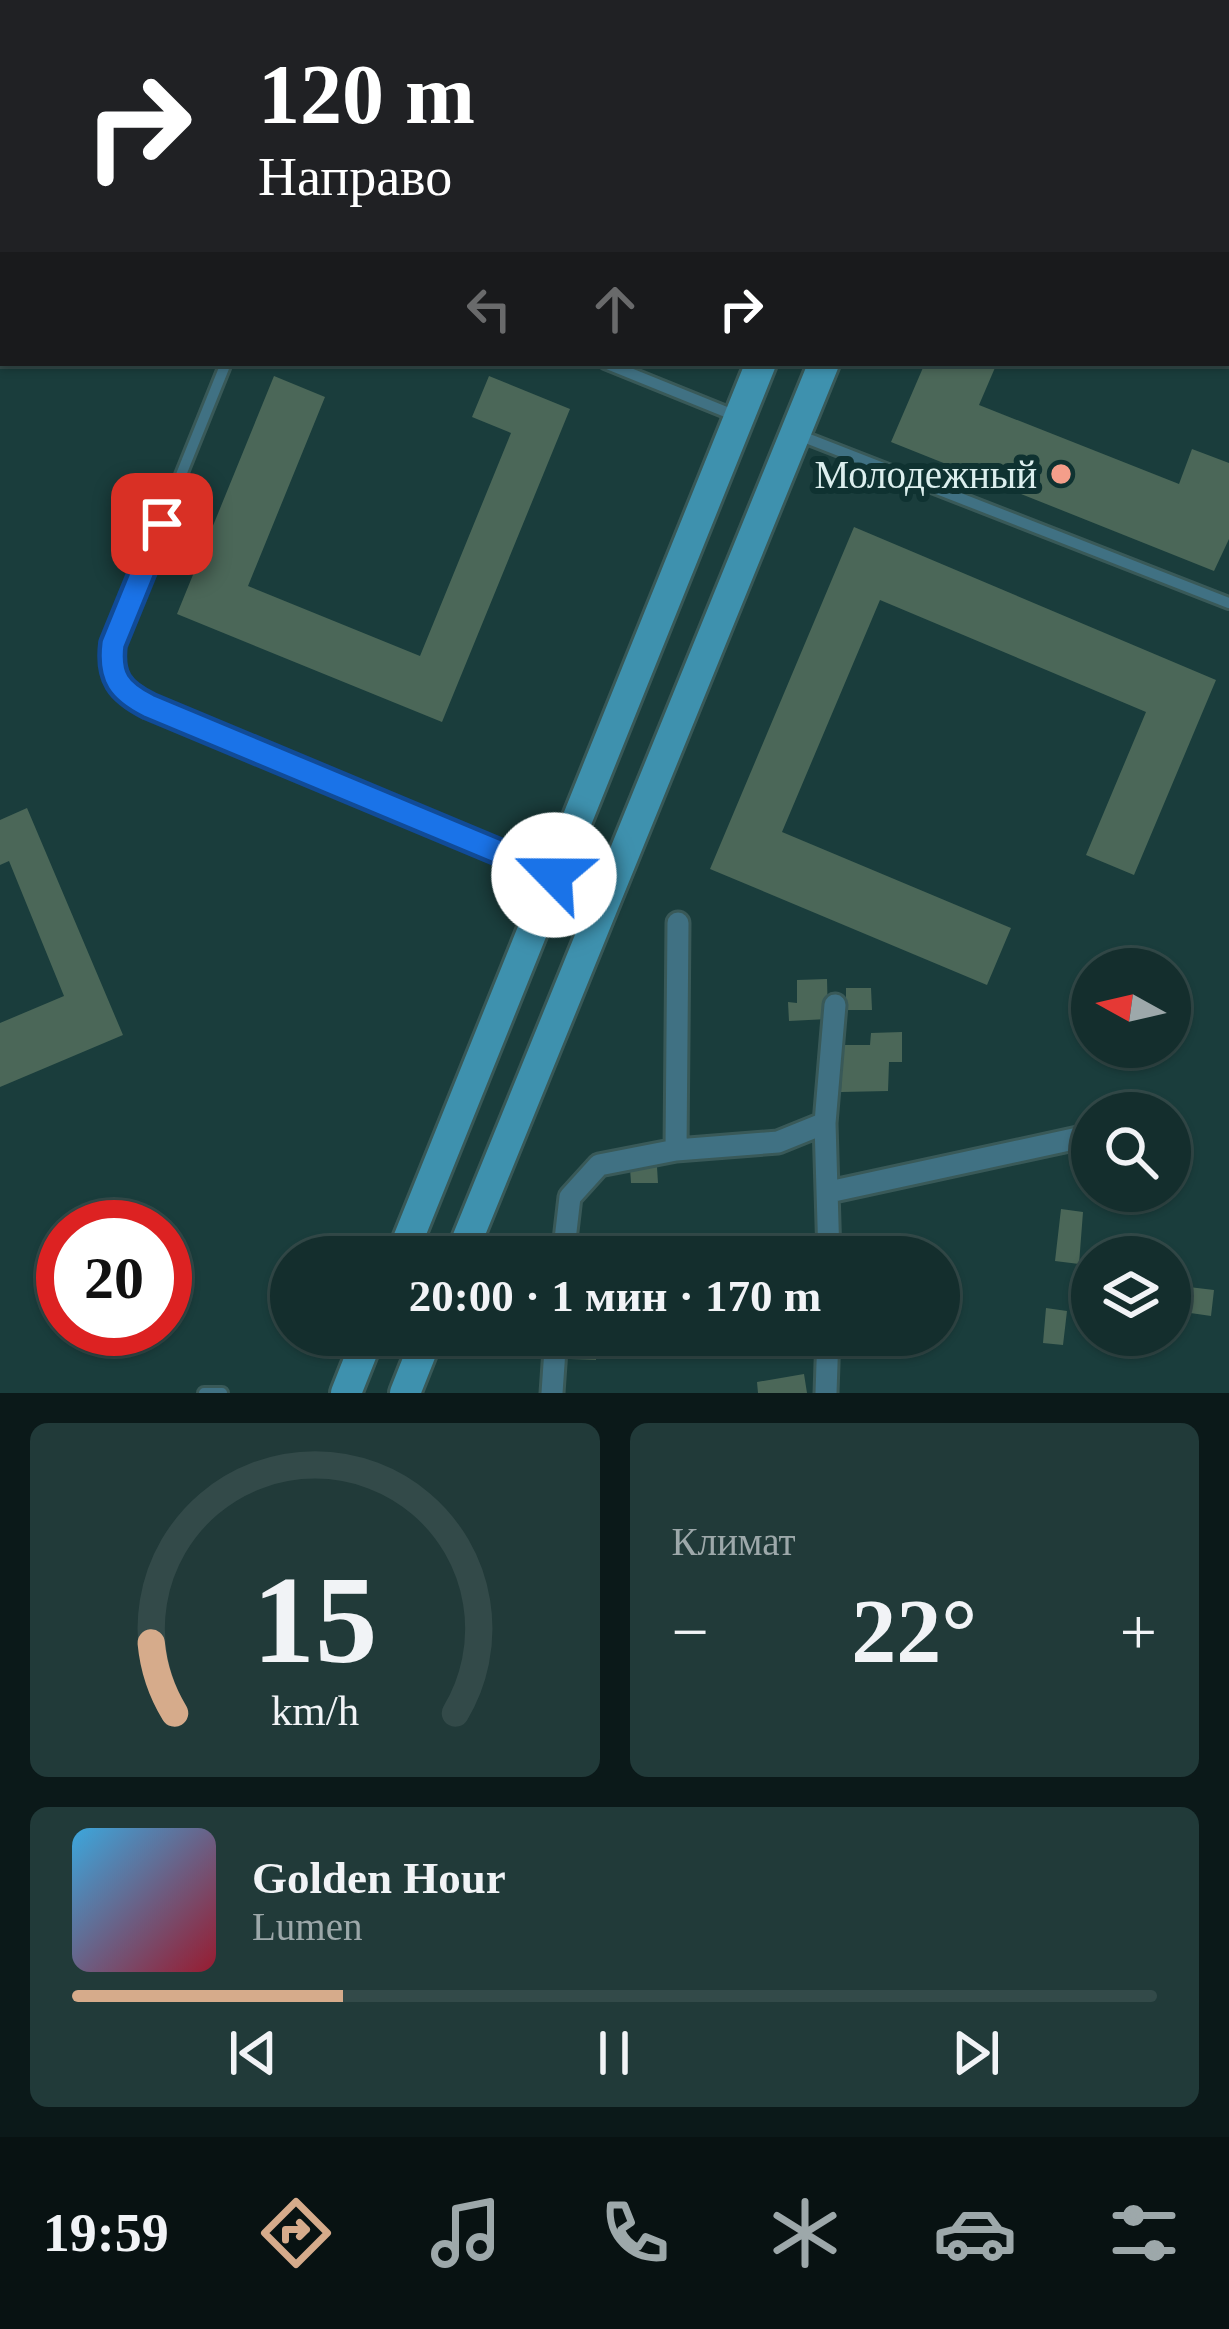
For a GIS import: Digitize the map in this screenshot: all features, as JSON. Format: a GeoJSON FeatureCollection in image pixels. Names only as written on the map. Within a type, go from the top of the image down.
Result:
{"type":"FeatureCollection","features":[{"type":"Feature","properties":{"kind":"main road"},"geometry":{"type":"LineString","coordinates":[[408,1236],[760,366]]}},
{"type":"Feature","properties":{"kind":"main road"},"geometry":{"type":"LineString","coordinates":[[469,1236],[823,366]]}},
{"type":"Feature","properties":{"kind":"main road"},"geometry":{"type":"LineString","coordinates":[[346,1393],[361,1356]]}},
{"type":"Feature","properties":{"kind":"main road"},"geometry":{"type":"LineString","coordinates":[[382,1356],[410,1381]]}},
{"type":"Feature","properties":{"kind":"street"},"geometry":{"type":"LineString","coordinates":[[676,1150],[678,923]]}},
{"type":"Feature","properties":{"kind":"street"},"geometry":{"type":"LineString","coordinates":[[829,1236],[825,1123],[835,1004]]}},
{"type":"Feature","properties":{"kind":"street"},"geometry":{"type":"LineString","coordinates":[[565,1236],[570,1197],[599,1166],[676,1150],[778,1142],[825,1123]]}},
{"type":"Feature","properties":{"kind":"street"},"geometry":{"type":"LineString","coordinates":[[829,1192],[1071,1140]]}},
{"type":"Feature","properties":{"kind":"street"},"geometry":{"type":"LineString","coordinates":[[552,1393],[555,1356]]}},
{"type":"Feature","properties":{"kind":"street"},"geometry":{"type":"LineString","coordinates":[[826,1393],[827,1356]]}},
{"type":"Feature","properties":{"kind":"lane"},"geometry":{"type":"LineString","coordinates":[[225,366],[113,644],[113,678],[149,706],[554,875]]}},
{"type":"Feature","properties":{"kind":"lane"},"geometry":{"type":"LineString","coordinates":[[612,366],[739,417]]}},
{"type":"Feature","properties":{"kind":"lane"},"geometry":{"type":"LineString","coordinates":[[796,434],[1229,603]]}},
{"type":"Feature","properties":{"kind":"lane"},"geometry":{"type":"LineString","coordinates":[[204,1393],[222,1393]]}},
{"type":"Feature","properties":{"kind":"building","name":"Молодежный"},"geometry":{"type":"Polygon","coordinates":[[[924,366],[996,366],[979,405],[1179,484],[1192,449],[1229,463],[1229,539],[1214,571],[891,442],[924,366]]]}},
{"type":"Feature","properties":{"kind":"building"},"geometry":{"type":"Polygon","coordinates":[[[274,376],[325,397],[248,586],[420,656],[511,433],[472,417],[489,376],[570,409],[442,722],[177,614],[274,376]]]}},
{"type":"Feature","properties":{"kind":"building"},"geometry":{"type":"Polygon","coordinates":[[[854,527],[1216,680],[1134,875],[1086,855],[1146,712],[880,600],[782,832],[1011,928],[987,985],[710,869],[854,527]]]}},
{"type":"Feature","properties":{"kind":"building"},"geometry":{"type":"Polygon","coordinates":[[[27,808],[123,1035],[0,1087],[0,1023],[64,996],[9,861],[0,865],[0,820],[27,808]]]}},
{"type":"Feature","properties":{"kind":"building"},"geometry":{"type":"Polygon","coordinates":[[[827,979],[828,1019],[789,1021],[788,1002],[797,1003],[797,980],[827,979]]]}},
{"type":"Feature","properties":{"kind":"building"},"geometry":{"type":"Polygon","coordinates":[[[846,988],[871,988],[872,1010],[846,1010],[846,988]]]}},
{"type":"Feature","properties":{"kind":"building"},"geometry":{"type":"Polygon","coordinates":[[[902,1032],[902,1062],[889,1062],[888,1091],[841,1092],[842,1045],[870,1045],[871,1033],[902,1032]]]}},
{"type":"Feature","properties":{"kind":"building"},"geometry":{"type":"Polygon","coordinates":[[[657,1167],[658,1183],[631,1183],[630,1168],[657,1167]]]}},
{"type":"Feature","properties":{"kind":"building"},"geometry":{"type":"Polygon","coordinates":[[[1061,1209],[1083,1212],[1081,1236],[1071,1236],[1071,1263],[1055,1261],[1061,1209]]]}},
{"type":"Feature","properties":{"kind":"building"},"geometry":{"type":"Polygon","coordinates":[[[1191,1287],[1214,1290],[1211,1316],[1191,1313],[1191,1287]]]}},
{"type":"Feature","properties":{"kind":"building"},"geometry":{"type":"Polygon","coordinates":[[[1046,1308],[1067,1311],[1063,1345],[1043,1343],[1046,1308]]]}},
{"type":"Feature","properties":{"kind":"building"},"geometry":{"type":"Polygon","coordinates":[[[570,1356],[596,1356],[596,1360],[570,1356]]]}},
{"type":"Feature","properties":{"kind":"building"},"geometry":{"type":"Polygon","coordinates":[[[804,1374],[807,1393],[758,1393],[757,1382],[804,1374]]]}},
{"type":"Feature","properties":{"kind":"place","name":"Молодежный"},"geometry":{"type":"Point","coordinates":[1061,474]}},
{"type":"Feature","properties":{"kind":"route"},"geometry":{"type":"LineString","coordinates":[[162,524],[113,644],[110,665],[121,688],[149,706],[554,875]]}}]}
